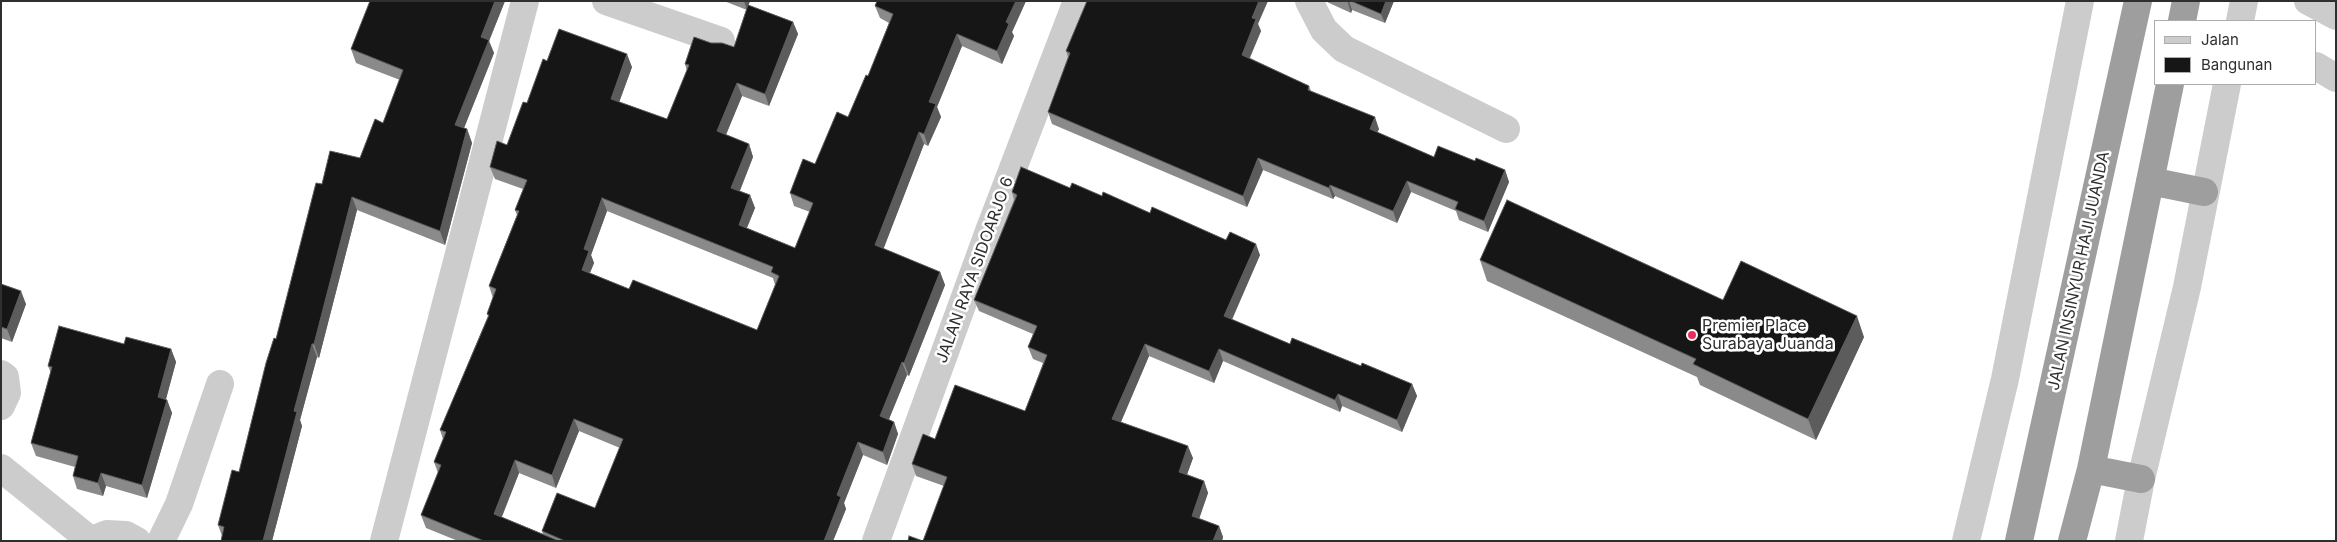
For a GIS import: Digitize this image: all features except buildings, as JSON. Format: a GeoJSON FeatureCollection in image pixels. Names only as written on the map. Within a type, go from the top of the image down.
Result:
{"type":"FeatureCollection","features":[{"type":"Feature","properties":{"kind":"highway","name":"JALAN INSINYUR HAJI JUANDA"},"geometry":{"type":"LineString","coordinates":[[2018,541],[2138,1]]}},
{"type":"Feature","properties":{"kind":"highway"},"geometry":{"type":"LineString","coordinates":[[2182,20],[2186,1]]}},
{"type":"Feature","properties":{"kind":"highway"},"geometry":{"type":"LineString","coordinates":[[2072,541],[2091,469],[2170,85]]}},
{"type":"Feature","properties":{"kind":"highway"},"geometry":{"type":"LineString","coordinates":[[2150,181],[2204,192]]}},
{"type":"Feature","properties":{"kind":"highway"},"geometry":{"type":"LineString","coordinates":[[2091,469],[2141,479]]}},
{"type":"Feature","properties":{"kind":"street"},"geometry":{"type":"LineString","coordinates":[[384,541],[525,1]]}},
{"type":"Feature","properties":{"kind":"street"},"geometry":{"type":"LineString","coordinates":[[606,1],[721,41]]}},
{"type":"Feature","properties":{"kind":"street","name":"JALAN RAYA SIDOARJO 6"},"geometry":{"type":"LineString","coordinates":[[876,541],[992,222],[1077,1]]}},
{"type":"Feature","properties":{"kind":"street"},"geometry":{"type":"LineString","coordinates":[[1309,1],[1324,30],[1344,49],[1506,129]]}},
{"type":"Feature","properties":{"kind":"street"},"geometry":{"type":"LineString","coordinates":[[1966,541],[2005,380],[2080,1]]}},
{"type":"Feature","properties":{"kind":"street"},"geometry":{"type":"LineString","coordinates":[[2240,20],[2244,1]]}},
{"type":"Feature","properties":{"kind":"street"},"geometry":{"type":"LineString","coordinates":[[2308,1],[2336,16]]}},
{"type":"Feature","properties":{"kind":"street"},"geometry":{"type":"LineString","coordinates":[[2317,67],[2336,78]]}},
{"type":"Feature","properties":{"kind":"street"},"geometry":{"type":"LineString","coordinates":[[2129,541],[2141,479],[2187,287],[2204,192],[2227,85]]}},
{"type":"Feature","properties":{"kind":"street"},"geometry":{"type":"LineString","coordinates":[[1,374],[5,377],[7,393],[1,406]]}},
{"type":"Feature","properties":{"kind":"street"},"geometry":{"type":"LineString","coordinates":[[161,541],[179,504],[220,384]]}},
{"type":"Feature","properties":{"kind":"street"},"geometry":{"type":"LineString","coordinates":[[1,468],[89,540],[107,534],[126,535],[137,541]]}},
{"type":"Feature","properties":{"kind":"place","name":"Premier Place Surabaya Juanda"},"geometry":{"type":"Point","coordinates":[1692,335]}}]}
